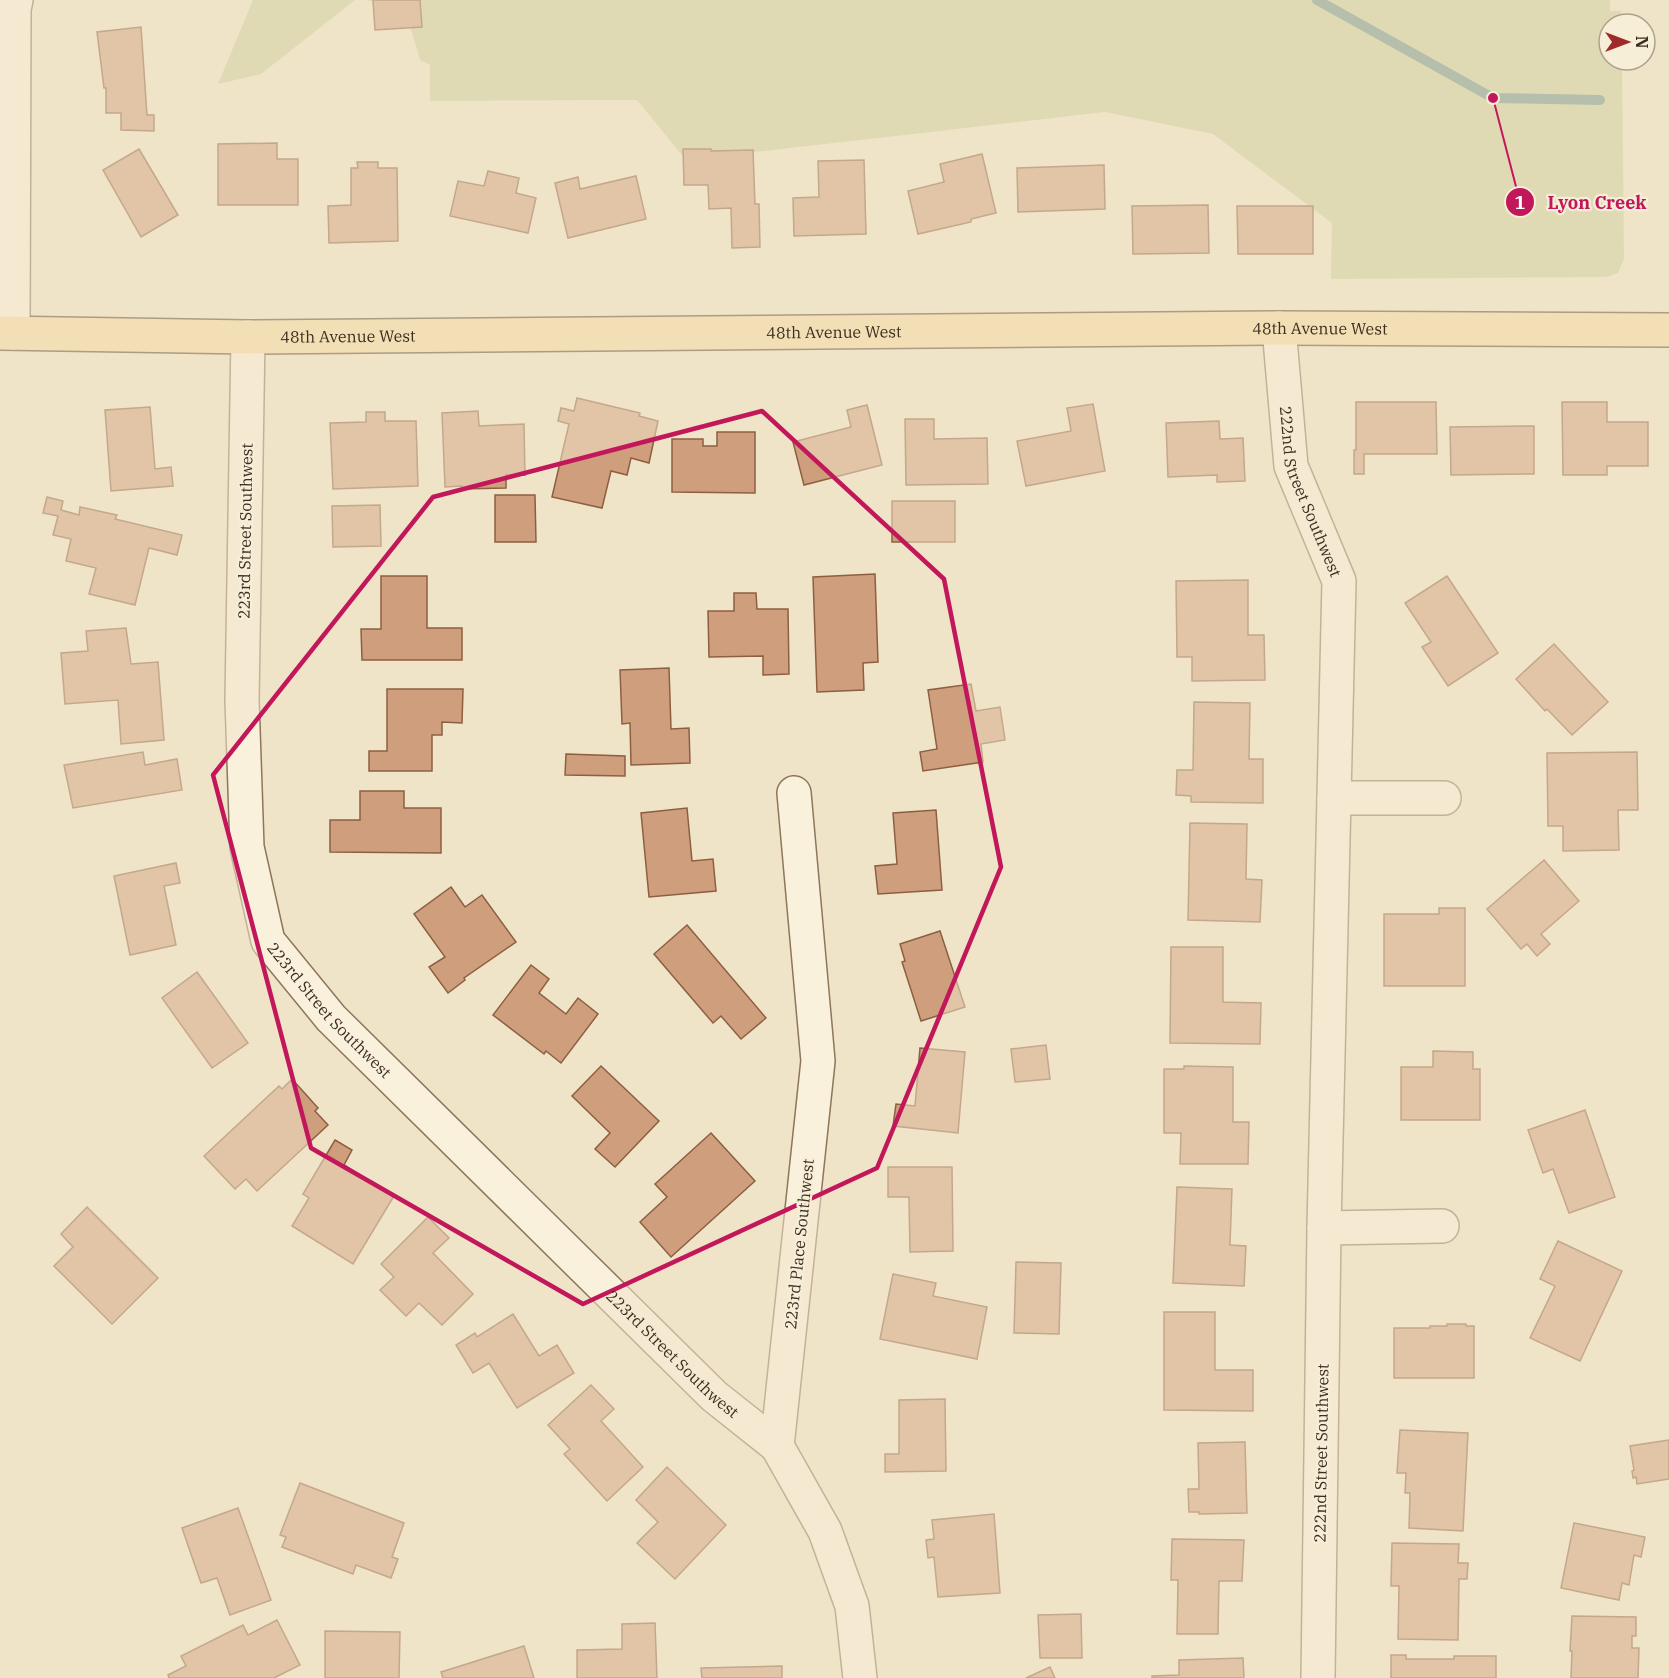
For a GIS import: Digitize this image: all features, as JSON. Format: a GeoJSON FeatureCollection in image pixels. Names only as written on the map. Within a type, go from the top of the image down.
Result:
{"type":"FeatureCollection","features":[{"type":"Feature","properties":{"kind":"main road","name":"48th Avenue West"},"geometry":{"type":"LineString","coordinates":[[7,333],[248,337],[1279,328],[1669,330]]}},
{"type":"Feature","properties":{"kind":"street"},"geometry":{"type":"LineString","coordinates":[[7,333],[16,0]]}},
{"type":"Feature","properties":{"kind":"street","name":"222nd Street Southwest"},"geometry":{"type":"LineString","coordinates":[[1279,328],[1291,466],[1339,581],[1324,1228],[1318,1678]]}},
{"type":"Feature","properties":{"kind":"street","name":"223rd Street Southwest"},"geometry":{"type":"LineString","coordinates":[[248,337],[242,700],[247,847],[268,941],[331,1018],[714,1396],[777,1446]]}},
{"type":"Feature","properties":{"kind":"street","name":"223rd Place Southwest"},"geometry":{"type":"LineString","coordinates":[[777,1446],[818,1061],[794,793]]}},
{"type":"Feature","properties":{"kind":"street"},"geometry":{"type":"LineString","coordinates":[[1334,798],[1444,798]]}},
{"type":"Feature","properties":{"kind":"street"},"geometry":{"type":"LineString","coordinates":[[1324,1228],[1442,1226]]}},
{"type":"Feature","properties":{"kind":"street"},"geometry":{"type":"LineString","coordinates":[[777,1446],[825,1531],[852,1606],[860,1678]]}},
{"type":"Feature","properties":{"kind":"highlighted area"},"geometry":{"type":"Polygon","coordinates":[[[762,411],[944,579],[1001,867],[877,1168],[583,1304],[311,1148],[213,775],[433,497],[762,411]]]}},
{"type":"Feature","properties":{"kind":"green space"},"geometry":{"type":"Polygon","coordinates":[[[253,0],[355,0],[261,74],[218,84],[253,0]]]}},
{"type":"Feature","properties":{"kind":"green space"},"geometry":{"type":"Polygon","coordinates":[[[366,0],[1610,0],[1610,11],[1621,12],[1597,12],[1597,72],[1622,72],[1624,259],[1618,273],[1607,277],[1331,279],[1332,223],[1213,134],[1105,112],[686,160],[637,100],[430,101],[430,65],[420,60],[405,9],[366,0]]]}},
{"type":"Feature","properties":{"kind":"building"},"geometry":{"type":"Polygon","coordinates":[[[373,0],[420,0],[422,27],[375,30],[373,0]]]}},
{"type":"Feature","properties":{"kind":"building"},"geometry":{"type":"Polygon","coordinates":[[[141,27],[147,115],[154,115],[154,131],[121,130],[121,113],[106,113],[106,88],[104,88],[97,32],[141,27]]]}},
{"type":"Feature","properties":{"kind":"building"},"geometry":{"type":"Polygon","coordinates":[[[277,143],[277,159],[298,159],[298,205],[218,205],[218,144],[277,143]]]}},
{"type":"Feature","properties":{"kind":"building"},"geometry":{"type":"Polygon","coordinates":[[[139,149],[178,215],[141,237],[103,170],[139,149]]]}},
{"type":"Feature","properties":{"kind":"building"},"geometry":{"type":"Polygon","coordinates":[[[683,149],[753,150],[755,204],[759,204],[760,247],[732,248],[731,208],[709,209],[708,185],[684,185],[683,149]]]}},
{"type":"Feature","properties":{"kind":"building"},"geometry":{"type":"Polygon","coordinates":[[[982,154],[996,213],[971,219],[971,222],[918,234],[908,191],[944,182],[940,164],[982,154]]]}},
{"type":"Feature","properties":{"kind":"building"},"geometry":{"type":"Polygon","coordinates":[[[864,160],[866,234],[794,236],[793,198],[819,197],[818,161],[864,160]]]}},
{"type":"Feature","properties":{"kind":"building"},"geometry":{"type":"Polygon","coordinates":[[[357,162],[378,162],[378,168],[397,168],[398,241],[329,243],[328,206],[351,205],[351,168],[358,168],[357,162]]]}},
{"type":"Feature","properties":{"kind":"building"},"geometry":{"type":"Polygon","coordinates":[[[1104,165],[1105,209],[1018,212],[1017,168],[1104,165]]]}},
{"type":"Feature","properties":{"kind":"building"},"geometry":{"type":"Polygon","coordinates":[[[488,171],[519,178],[516,193],[536,198],[528,233],[450,216],[458,181],[484,186],[488,171]]]}},
{"type":"Feature","properties":{"kind":"building"},"geometry":{"type":"Polygon","coordinates":[[[636,176],[646,219],[568,238],[555,183],[578,177],[580,189],[636,176]]]}},
{"type":"Feature","properties":{"kind":"building"},"geometry":{"type":"Polygon","coordinates":[[[1208,205],[1209,253],[1133,254],[1132,206],[1208,205]]]}},
{"type":"Feature","properties":{"kind":"building"},"geometry":{"type":"Polygon","coordinates":[[[1237,206],[1313,206],[1313,254],[1238,254],[1237,206]]]}},
{"type":"Feature","properties":{"kind":"building"},"geometry":{"type":"Polygon","coordinates":[[[577,398],[640,413],[639,416],[658,421],[649,463],[631,458],[627,475],[611,471],[602,508],[552,497],[569,424],[558,421],[561,408],[574,411],[577,398]]]}},
{"type":"Feature","properties":{"kind":"building"},"geometry":{"type":"Polygon","coordinates":[[[1356,402],[1436,402],[1437,454],[1364,454],[1364,474],[1354,474],[1356,402]]]}},
{"type":"Feature","properties":{"kind":"building"},"geometry":{"type":"Polygon","coordinates":[[[1562,402],[1607,402],[1607,422],[1648,422],[1648,466],[1607,466],[1607,475],[1563,475],[1562,402]]]}},
{"type":"Feature","properties":{"kind":"building"},"geometry":{"type":"Polygon","coordinates":[[[1093,404],[1105,471],[1026,486],[1017,441],[1071,431],[1067,408],[1093,404]]]}},
{"type":"Feature","properties":{"kind":"building"},"geometry":{"type":"Polygon","coordinates":[[[867,405],[882,465],[804,485],[793,442],[851,427],[847,410],[867,405]]]}},
{"type":"Feature","properties":{"kind":"building"},"geometry":{"type":"Polygon","coordinates":[[[150,407],[155,469],[171,467],[173,486],[111,491],[105,410],[150,407]]]}},
{"type":"Feature","properties":{"kind":"building"},"geometry":{"type":"Polygon","coordinates":[[[478,411],[479,426],[524,424],[525,475],[506,475],[506,488],[445,487],[442,413],[478,411]]]}},
{"type":"Feature","properties":{"kind":"building"},"geometry":{"type":"Polygon","coordinates":[[[366,412],[385,412],[385,421],[416,421],[418,486],[333,489],[330,423],[366,422],[366,412]]]}},
{"type":"Feature","properties":{"kind":"building"},"geometry":{"type":"Polygon","coordinates":[[[905,419],[934,419],[934,439],[987,438],[988,484],[906,485],[905,419]]]}},
{"type":"Feature","properties":{"kind":"building"},"geometry":{"type":"Polygon","coordinates":[[[1219,421],[1220,439],[1243,438],[1245,481],[1217,482],[1217,475],[1168,477],[1166,423],[1219,421]]]}},
{"type":"Feature","properties":{"kind":"building"},"geometry":{"type":"Polygon","coordinates":[[[1534,426],[1534,474],[1451,475],[1450,427],[1534,426]]]}},
{"type":"Feature","properties":{"kind":"building"},"geometry":{"type":"Polygon","coordinates":[[[717,432],[755,432],[755,493],[672,492],[672,439],[703,439],[703,446],[717,446],[717,432]]]}},
{"type":"Feature","properties":{"kind":"building"},"geometry":{"type":"Polygon","coordinates":[[[495,495],[535,495],[536,542],[495,542],[495,495]]]}},
{"type":"Feature","properties":{"kind":"building"},"geometry":{"type":"Polygon","coordinates":[[[47,497],[63,501],[61,510],[79,515],[80,507],[117,515],[115,519],[182,535],[177,555],[149,548],[135,605],[89,594],[96,568],[66,561],[71,539],[53,535],[58,516],[43,513],[47,497]]]}},
{"type":"Feature","properties":{"kind":"building"},"geometry":{"type":"Polygon","coordinates":[[[892,501],[955,501],[955,542],[892,542],[892,501]]]}},
{"type":"Feature","properties":{"kind":"building"},"geometry":{"type":"Polygon","coordinates":[[[380,505],[381,546],[333,547],[332,506],[380,505]]]}},
{"type":"Feature","properties":{"kind":"building"},"geometry":{"type":"Polygon","coordinates":[[[875,574],[878,662],[863,663],[864,690],[817,692],[813,577],[875,574]]]}},
{"type":"Feature","properties":{"kind":"building"},"geometry":{"type":"Polygon","coordinates":[[[381,576],[427,576],[427,628],[462,628],[462,660],[362,660],[361,629],[381,629],[381,576]]]}},
{"type":"Feature","properties":{"kind":"building"},"geometry":{"type":"Polygon","coordinates":[[[1447,576],[1498,653],[1448,686],[1422,647],[1431,642],[1405,603],[1447,576]]]}},
{"type":"Feature","properties":{"kind":"building"},"geometry":{"type":"Polygon","coordinates":[[[1248,580],[1248,635],[1264,635],[1265,680],[1192,681],[1192,657],[1177,657],[1176,581],[1248,580]]]}},
{"type":"Feature","properties":{"kind":"building"},"geometry":{"type":"Polygon","coordinates":[[[734,593],[756,593],[757,609],[788,609],[789,674],[763,675],[763,656],[709,657],[708,611],[734,611],[734,593]]]}},
{"type":"Feature","properties":{"kind":"building"},"geometry":{"type":"Polygon","coordinates":[[[126,628],[131,664],[158,662],[164,740],[121,744],[118,700],[65,704],[61,653],[88,651],[86,631],[126,628]]]}},
{"type":"Feature","properties":{"kind":"building"},"geometry":{"type":"Polygon","coordinates":[[[1554,644],[1608,702],[1572,735],[1547,709],[1545,711],[1516,679],[1554,644]]]}},
{"type":"Feature","properties":{"kind":"building"},"geometry":{"type":"Polygon","coordinates":[[[669,668],[671,729],[689,728],[690,763],[631,765],[630,723],[622,724],[620,670],[669,668]]]}},
{"type":"Feature","properties":{"kind":"building"},"geometry":{"type":"Polygon","coordinates":[[[971,684],[976,711],[1000,707],[1005,740],[981,744],[983,762],[923,771],[920,752],[937,749],[928,690],[971,684]]]}},
{"type":"Feature","properties":{"kind":"building"},"geometry":{"type":"Polygon","coordinates":[[[387,689],[463,689],[462,723],[442,722],[442,735],[432,735],[432,771],[369,771],[369,751],[387,751],[387,689]]]}},
{"type":"Feature","properties":{"kind":"building"},"geometry":{"type":"Polygon","coordinates":[[[1194,702],[1250,703],[1249,759],[1263,759],[1263,803],[1191,802],[1191,796],[1176,795],[1177,770],[1193,770],[1194,702]]]}},
{"type":"Feature","properties":{"kind":"building"},"geometry":{"type":"Polygon","coordinates":[[[143,752],[145,765],[177,759],[182,790],[73,808],[64,765],[143,752]]]}},
{"type":"Feature","properties":{"kind":"building"},"geometry":{"type":"Polygon","coordinates":[[[1637,752],[1638,810],[1618,810],[1619,850],[1563,851],[1563,826],[1548,826],[1547,753],[1637,752]]]}},
{"type":"Feature","properties":{"kind":"building"},"geometry":{"type":"Polygon","coordinates":[[[566,754],[625,756],[625,776],[565,775],[566,754]]]}},
{"type":"Feature","properties":{"kind":"building"},"geometry":{"type":"Polygon","coordinates":[[[360,791],[404,791],[404,808],[441,808],[441,853],[330,852],[330,820],[360,820],[360,791]]]}},
{"type":"Feature","properties":{"kind":"building"},"geometry":{"type":"Polygon","coordinates":[[[687,808],[692,861],[713,859],[716,891],[649,897],[641,813],[687,808]]]}},
{"type":"Feature","properties":{"kind":"building"},"geometry":{"type":"Polygon","coordinates":[[[936,810],[942,890],[878,894],[875,866],[897,864],[893,813],[936,810]]]}},
{"type":"Feature","properties":{"kind":"building"},"geometry":{"type":"Polygon","coordinates":[[[1190,823],[1247,824],[1246,879],[1262,880],[1260,922],[1188,920],[1190,823]]]}},
{"type":"Feature","properties":{"kind":"building"},"geometry":{"type":"Polygon","coordinates":[[[1544,860],[1579,901],[1541,934],[1550,944],[1537,956],[1527,944],[1521,949],[1487,909],[1544,860]]]}},
{"type":"Feature","properties":{"kind":"building"},"geometry":{"type":"Polygon","coordinates":[[[176,863],[180,883],[164,886],[176,945],[130,955],[114,876],[176,863]]]}},
{"type":"Feature","properties":{"kind":"building"},"geometry":{"type":"Polygon","coordinates":[[[451,887],[465,907],[482,895],[516,942],[464,978],[465,980],[448,993],[429,967],[445,957],[414,914],[451,887]]]}},
{"type":"Feature","properties":{"kind":"building"},"geometry":{"type":"Polygon","coordinates":[[[1439,908],[1465,908],[1465,986],[1384,986],[1384,914],[1439,914],[1439,908]]]}},
{"type":"Feature","properties":{"kind":"building"},"geometry":{"type":"Polygon","coordinates":[[[687,925],[766,1018],[741,1039],[721,1016],[713,1023],[654,954],[687,925]]]}},
{"type":"Feature","properties":{"kind":"building"},"geometry":{"type":"Polygon","coordinates":[[[940,931],[965,1007],[921,1021],[902,962],[905,961],[900,944],[940,931]]]}},
{"type":"Feature","properties":{"kind":"building"},"geometry":{"type":"Polygon","coordinates":[[[1171,947],[1223,947],[1223,1002],[1261,1003],[1260,1044],[1170,1043],[1171,947]]]}},
{"type":"Feature","properties":{"kind":"building"},"geometry":{"type":"Polygon","coordinates":[[[531,965],[549,979],[539,993],[566,1014],[578,998],[598,1014],[561,1063],[546,1051],[544,1054],[493,1015],[531,965]]]}},
{"type":"Feature","properties":{"kind":"building"},"geometry":{"type":"Polygon","coordinates":[[[197,972],[248,1043],[212,1068],[162,998],[197,972]]]}},
{"type":"Feature","properties":{"kind":"building"},"geometry":{"type":"Polygon","coordinates":[[[1046,1045],[1050,1079],[1015,1082],[1011,1049],[1046,1045]]]}},
{"type":"Feature","properties":{"kind":"building"},"geometry":{"type":"Polygon","coordinates":[[[920,1048],[965,1052],[958,1133],[893,1126],[896,1104],[915,1106],[920,1048]]]}},
{"type":"Feature","properties":{"kind":"building"},"geometry":{"type":"Polygon","coordinates":[[[1433,1051],[1473,1052],[1473,1069],[1480,1069],[1480,1120],[1401,1120],[1401,1067],[1433,1067],[1433,1051]]]}},
{"type":"Feature","properties":{"kind":"building"},"geometry":{"type":"Polygon","coordinates":[[[601,1066],[659,1121],[615,1167],[595,1149],[610,1133],[572,1096],[601,1066]]]}},
{"type":"Feature","properties":{"kind":"building"},"geometry":{"type":"Polygon","coordinates":[[[1184,1066],[1233,1067],[1233,1122],[1249,1122],[1248,1164],[1180,1164],[1181,1133],[1164,1133],[1164,1069],[1184,1069],[1184,1066]]]}},
{"type":"Feature","properties":{"kind":"building"},"geometry":{"type":"Polygon","coordinates":[[[292,1079],[318,1108],[315,1111],[328,1125],[257,1191],[246,1179],[235,1189],[204,1156],[279,1086],[282,1089],[292,1079]]]}},
{"type":"Feature","properties":{"kind":"building"},"geometry":{"type":"Polygon","coordinates":[[[1585,1110],[1615,1197],[1569,1213],[1553,1169],[1543,1173],[1528,1130],[1585,1110]]]}},
{"type":"Feature","properties":{"kind":"building"},"geometry":{"type":"Polygon","coordinates":[[[711,1133],[755,1181],[671,1257],[640,1222],[667,1197],[655,1184],[711,1133]]]}},
{"type":"Feature","properties":{"kind":"building"},"geometry":{"type":"Polygon","coordinates":[[[335,1140],[352,1150],[344,1165],[394,1196],[353,1264],[292,1226],[309,1198],[303,1194],[335,1140]]]}},
{"type":"Feature","properties":{"kind":"building"},"geometry":{"type":"Polygon","coordinates":[[[888,1167],[952,1167],[953,1251],[910,1252],[909,1197],[888,1197],[888,1167]]]}},
{"type":"Feature","properties":{"kind":"building"},"geometry":{"type":"Polygon","coordinates":[[[1177,1187],[1232,1189],[1230,1245],[1246,1246],[1244,1286],[1173,1283],[1177,1187]]]}},
{"type":"Feature","properties":{"kind":"building"},"geometry":{"type":"Polygon","coordinates":[[[87,1207],[158,1278],[112,1324],[54,1266],[73,1247],[61,1234],[87,1207]]]}},
{"type":"Feature","properties":{"kind":"building"},"geometry":{"type":"Polygon","coordinates":[[[428,1217],[449,1238],[433,1253],[473,1294],[442,1325],[419,1303],[406,1316],[380,1290],[394,1277],[381,1264],[428,1217]]]}},
{"type":"Feature","properties":{"kind":"building"},"geometry":{"type":"Polygon","coordinates":[[[1558,1241],[1622,1271],[1580,1361],[1530,1338],[1555,1286],[1540,1279],[1558,1241]]]}},
{"type":"Feature","properties":{"kind":"building"},"geometry":{"type":"Polygon","coordinates":[[[1016,1262],[1061,1263],[1059,1334],[1014,1333],[1016,1262]]]}},
{"type":"Feature","properties":{"kind":"building"},"geometry":{"type":"Polygon","coordinates":[[[893,1274],[936,1283],[933,1296],[987,1307],[977,1359],[880,1339],[893,1274]]]}},
{"type":"Feature","properties":{"kind":"building"},"geometry":{"type":"Polygon","coordinates":[[[1164,1312],[1215,1312],[1215,1370],[1253,1370],[1253,1411],[1164,1410],[1164,1312]]]}},
{"type":"Feature","properties":{"kind":"building"},"geometry":{"type":"Polygon","coordinates":[[[513,1314],[539,1356],[557,1345],[574,1373],[517,1408],[489,1363],[473,1373],[456,1345],[475,1333],[477,1337],[513,1314]]]}},
{"type":"Feature","properties":{"kind":"building"},"geometry":{"type":"Polygon","coordinates":[[[1447,1324],[1474,1326],[1474,1378],[1394,1378],[1394,1328],[1430,1328],[1430,1326],[1447,1326],[1447,1324]]]}},
{"type":"Feature","properties":{"kind":"building"},"geometry":{"type":"Polygon","coordinates":[[[591,1385],[614,1409],[601,1421],[643,1467],[607,1501],[564,1454],[570,1449],[548,1425],[591,1385]]]}},
{"type":"Feature","properties":{"kind":"building"},"geometry":{"type":"Polygon","coordinates":[[[945,1399],[946,1471],[885,1472],[885,1454],[899,1454],[899,1400],[945,1399]]]}},
{"type":"Feature","properties":{"kind":"building"},"geometry":{"type":"Polygon","coordinates":[[[1400,1430],[1468,1433],[1463,1531],[1409,1528],[1410,1493],[1405,1493],[1406,1473],[1397,1473],[1400,1430]]]}},
{"type":"Feature","properties":{"kind":"building"},"geometry":{"type":"Polygon","coordinates":[[[1669,1440],[1669,1479],[1637,1484],[1636,1477],[1633,1478],[1630,1446],[1669,1440]]]}},
{"type":"Feature","properties":{"kind":"building"},"geometry":{"type":"Polygon","coordinates":[[[1245,1442],[1247,1513],[1199,1514],[1199,1512],[1189,1512],[1188,1489],[1199,1489],[1198,1443],[1245,1442]]]}},
{"type":"Feature","properties":{"kind":"building"},"geometry":{"type":"Polygon","coordinates":[[[667,1467],[726,1525],[675,1579],[637,1543],[658,1522],[636,1500],[667,1467]]]}},
{"type":"Feature","properties":{"kind":"building"},"geometry":{"type":"Polygon","coordinates":[[[300,1483],[404,1523],[392,1557],[398,1559],[391,1578],[356,1565],[353,1574],[282,1547],[286,1537],[280,1535],[300,1483]]]}},
{"type":"Feature","properties":{"kind":"building"},"geometry":{"type":"Polygon","coordinates":[[[238,1508],[271,1600],[230,1615],[217,1578],[201,1583],[182,1528],[238,1508]]]}},
{"type":"Feature","properties":{"kind":"building"},"geometry":{"type":"Polygon","coordinates":[[[994,1514],[1000,1593],[938,1597],[934,1557],[928,1558],[926,1540],[934,1539],[932,1520],[994,1514]]]}},
{"type":"Feature","properties":{"kind":"building"},"geometry":{"type":"Polygon","coordinates":[[[1574,1523],[1645,1537],[1641,1557],[1634,1555],[1629,1585],[1622,1583],[1619,1600],[1561,1588],[1574,1523]]]}},
{"type":"Feature","properties":{"kind":"building"},"geometry":{"type":"Polygon","coordinates":[[[1172,1539],[1244,1540],[1242,1581],[1219,1581],[1218,1634],[1177,1634],[1178,1580],[1171,1580],[1172,1539]]]}},
{"type":"Feature","properties":{"kind":"building"},"geometry":{"type":"Polygon","coordinates":[[[1392,1543],[1459,1544],[1458,1563],[1468,1563],[1467,1579],[1459,1579],[1458,1640],[1398,1639],[1399,1586],[1391,1586],[1392,1543]]]}},
{"type":"Feature","properties":{"kind":"building"},"geometry":{"type":"Polygon","coordinates":[[[1081,1614],[1082,1658],[1040,1658],[1038,1615],[1081,1614]]]}},
{"type":"Feature","properties":{"kind":"building"},"geometry":{"type":"Polygon","coordinates":[[[1572,1616],[1636,1617],[1636,1636],[1632,1636],[1632,1648],[1639,1648],[1638,1678],[1571,1678],[1572,1616]]]}},
{"type":"Feature","properties":{"kind":"building"},"geometry":{"type":"Polygon","coordinates":[[[277,1620],[300,1665],[274,1678],[169,1678],[168,1675],[186,1666],[181,1656],[243,1625],[248,1635],[277,1620]]]}},
{"type":"Feature","properties":{"kind":"building"},"geometry":{"type":"Polygon","coordinates":[[[655,1623],[657,1678],[577,1678],[577,1650],[622,1649],[622,1624],[655,1623]]]}},
{"type":"Feature","properties":{"kind":"building"},"geometry":{"type":"Polygon","coordinates":[[[325,1631],[400,1632],[399,1678],[325,1678],[325,1631]]]}},
{"type":"Feature","properties":{"kind":"building"},"geometry":{"type":"Polygon","coordinates":[[[524,1646],[534,1678],[443,1678],[441,1672],[524,1646]]]}},
{"type":"Feature","properties":{"kind":"building"},"geometry":{"type":"Polygon","coordinates":[[[1391,1655],[1406,1655],[1406,1659],[1496,1656],[1496,1678],[1391,1678],[1391,1655]]]}},
{"type":"Feature","properties":{"kind":"building"},"geometry":{"type":"Polygon","coordinates":[[[1243,1658],[1244,1678],[1152,1678],[1152,1676],[1179,1675],[1179,1660],[1243,1658]]]}},
{"type":"Feature","properties":{"kind":"building"},"geometry":{"type":"Polygon","coordinates":[[[782,1666],[782,1678],[702,1678],[701,1668],[782,1666]]]}},
{"type":"Feature","properties":{"kind":"building"},"geometry":{"type":"Polygon","coordinates":[[[1050,1667],[1055,1678],[1026,1678],[1050,1667]]]}},
{"type":"Feature","properties":{"kind":"waterway"},"geometry":{"type":"LineString","coordinates":[[1317,0],[1493,98],[1600,100]]}},
{"type":"Feature","properties":{"kind":"place","name":"Lyon Creek"},"geometry":{"type":"Point","coordinates":[1493,98]}}]}
